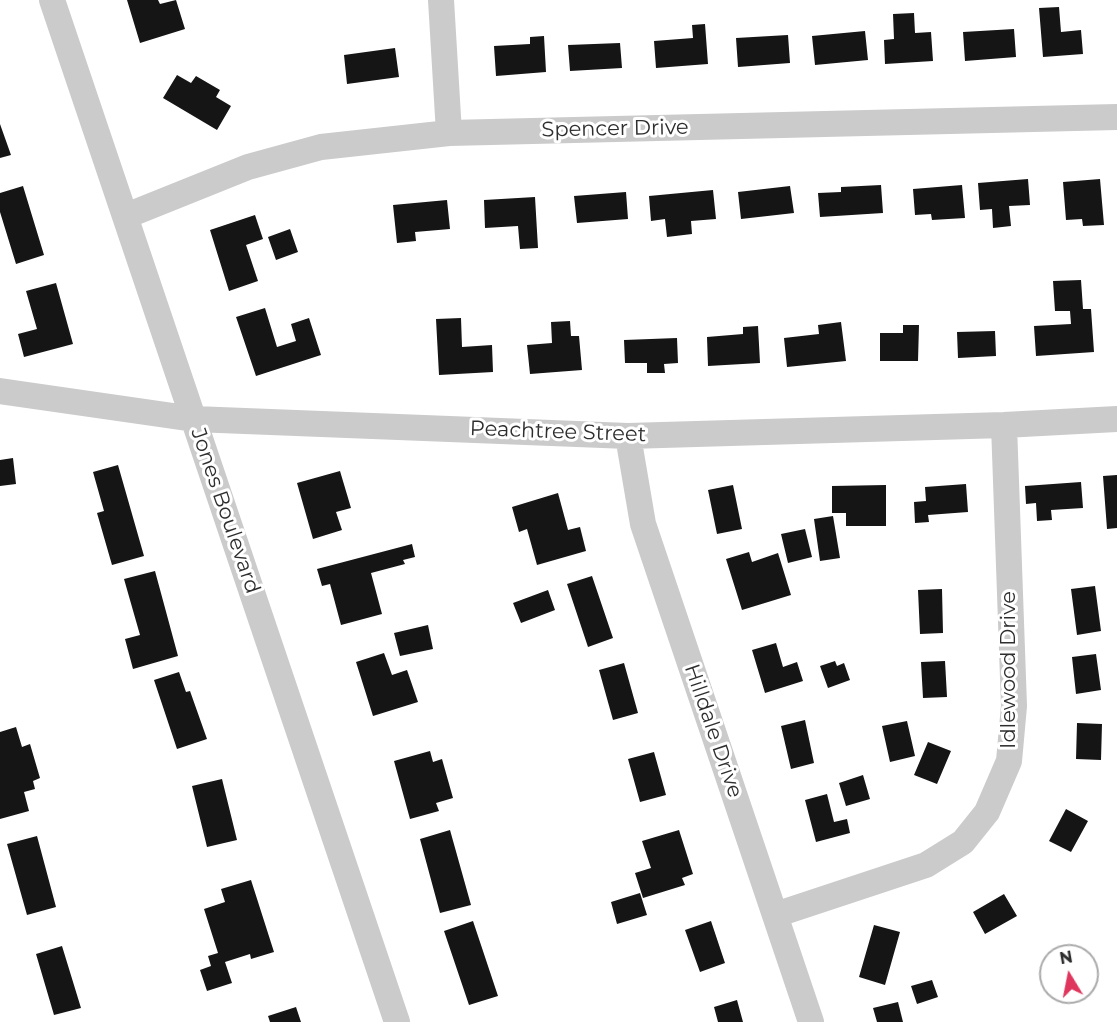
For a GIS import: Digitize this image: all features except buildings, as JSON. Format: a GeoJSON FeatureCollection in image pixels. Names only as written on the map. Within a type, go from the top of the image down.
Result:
{"type":"FeatureCollection","features":[{"type":"Feature","properties":{"kind":"street","name":"Jones Boulevard"},"geometry":{"type":"LineString","coordinates":[[52,0],[397,1022]]}},
{"type":"Feature","properties":{"kind":"street"},"geometry":{"type":"LineString","coordinates":[[441,0],[449,133]]}},
{"type":"Feature","properties":{"kind":"street","name":"Spencer Drive"},"geometry":{"type":"LineString","coordinates":[[126,216],[249,167],[321,147],[449,133],[1117,117]]}},
{"type":"Feature","properties":{"kind":"street","name":"Peachtree Street"},"geometry":{"type":"LineString","coordinates":[[0,391],[194,419],[628,436],[1004,425],[1117,419]]}},
{"type":"Feature","properties":{"kind":"street","name":"Idlewood Drive"},"geometry":{"type":"LineString","coordinates":[[775,915],[926,865],[963,842],[987,812],[1009,761],[1014,706],[1004,425]]}},
{"type":"Feature","properties":{"kind":"street","name":"Hilldale Drive"},"geometry":{"type":"LineString","coordinates":[[628,436],[643,524],[810,1022]]}}]}
